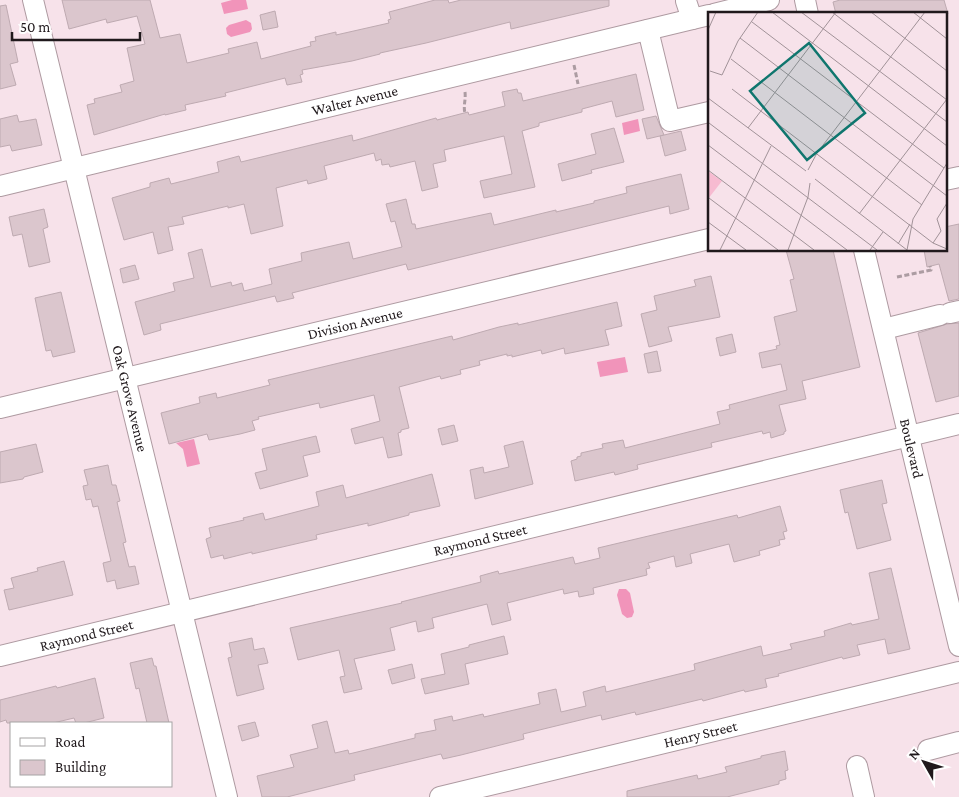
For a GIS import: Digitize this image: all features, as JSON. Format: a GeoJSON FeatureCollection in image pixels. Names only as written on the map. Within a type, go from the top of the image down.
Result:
{"type":"FeatureCollection","features":[{"type":"Feature","properties":{"kind":"street","name":"Oak Grove Avenue"},"geometry":{"type":"LineString","coordinates":[[33,0],[227,797]]}},
{"type":"Feature","properties":{"kind":"street"},"geometry":{"type":"LineString","coordinates":[[722,12],[769,0]]}},
{"type":"Feature","properties":{"kind":"street","name":"Walter Avenue"},"geometry":{"type":"LineString","coordinates":[[0,186],[648,30],[695,12]]}},
{"type":"Feature","properties":{"kind":"street"},"geometry":{"type":"LineString","coordinates":[[648,30],[670,122],[708,112]]}},
{"type":"Feature","properties":{"kind":"street"},"geometry":{"type":"LineString","coordinates":[[946,180],[959,177]]}},
{"type":"Feature","properties":{"kind":"street","name":"Division Avenue"},"geometry":{"type":"LineString","coordinates":[[0,408],[708,239]]}},
{"type":"Feature","properties":{"kind":"street","name":"Boulevard"},"geometry":{"type":"LineString","coordinates":[[864,251],[959,646]]}},
{"type":"Feature","properties":{"kind":"street"},"geometry":{"type":"LineString","coordinates":[[884,329],[950,313]]}},
{"type":"Feature","properties":{"kind":"street","name":"Raymond Street"},"geometry":{"type":"LineString","coordinates":[[0,656],[959,424]]}},
{"type":"Feature","properties":{"kind":"street","name":"Henry Street"},"geometry":{"type":"LineString","coordinates":[[440,797],[959,672]]}},
{"type":"Feature","properties":{"kind":"street"},"geometry":{"type":"LineString","coordinates":[[928,750],[959,742]]}},
{"type":"Feature","properties":{"kind":"street"},"geometry":{"type":"LineString","coordinates":[[857,766],[864,797]]}},
{"type":"Feature","properties":{"kind":"path"},"geometry":{"type":"LineString","coordinates":[[573,63],[578,84]]}},
{"type":"Feature","properties":{"kind":"path"},"geometry":{"type":"LineString","coordinates":[[464,89],[465,113]]}},
{"type":"Feature","properties":{"kind":"path"},"geometry":{"type":"LineString","coordinates":[[897,277],[931,270],[930,266]]}},
{"type":"Feature","properties":{"kind":"shaded area"},"geometry":{"type":"Polygon","coordinates":[[[232,0],[246,0],[248,9],[224,14],[221,3],[232,0]]]}},
{"type":"Feature","properties":{"kind":"shaded area"},"geometry":{"type":"Polygon","coordinates":[[[246,20],[251,23],[252,29],[250,32],[231,37],[227,34],[226,28],[229,25],[246,20]]]}},
{"type":"Feature","properties":{"kind":"shaded area"},"geometry":{"type":"Polygon","coordinates":[[[638,119],[640,131],[624,135],[622,123],[638,119]]]}},
{"type":"Feature","properties":{"kind":"shaded area"},"geometry":{"type":"Polygon","coordinates":[[[625,357],[628,372],[600,377],[597,362],[625,357]]]}},
{"type":"Feature","properties":{"kind":"shaded area"},"geometry":{"type":"Polygon","coordinates":[[[194,439],[200,464],[187,467],[183,449],[176,443],[194,439]]]}},
{"type":"Feature","properties":{"kind":"shaded area"},"geometry":{"type":"Polygon","coordinates":[[[619,589],[626,589],[630,593],[634,612],[632,617],[627,618],[622,614],[617,595],[619,589]]]}},
{"type":"Feature","properties":{"kind":"building"},"geometry":{"type":"Polygon","coordinates":[[[62,0],[150,0],[160,38],[180,34],[187,63],[229,53],[228,49],[257,42],[261,59],[311,46],[310,42],[316,41],[315,37],[336,32],[336,35],[389,23],[388,20],[391,19],[389,12],[435,0],[448,0],[449,3],[461,0],[609,0],[609,6],[511,29],[510,22],[352,61],[302,70],[303,74],[300,75],[302,82],[287,85],[285,78],[225,93],[226,96],[185,105],[186,110],[165,114],[94,135],[87,105],[95,103],[94,99],[122,92],[120,85],[134,81],[127,48],[145,44],[137,16],[107,23],[106,19],[69,29],[62,0]]]}},
{"type":"Feature","properties":{"kind":"building"},"geometry":{"type":"Polygon","coordinates":[[[840,0],[944,0],[948,14],[946,12],[836,12],[833,2],[840,0]]]}},
{"type":"Feature","properties":{"kind":"building"},"geometry":{"type":"Polygon","coordinates":[[[6,5],[18,62],[10,64],[16,85],[0,89],[0,6],[6,5]]]}},
{"type":"Feature","properties":{"kind":"building"},"geometry":{"type":"Polygon","coordinates":[[[275,11],[278,27],[263,30],[260,15],[275,11]]]}},
{"type":"Feature","properties":{"kind":"building"},"geometry":{"type":"Polygon","coordinates":[[[636,74],[644,110],[616,117],[612,101],[582,109],[582,112],[539,123],[539,126],[522,131],[535,187],[484,198],[480,181],[512,174],[504,136],[444,150],[446,161],[433,164],[438,187],[422,191],[415,161],[390,167],[389,164],[382,165],[381,159],[376,161],[374,153],[324,166],[327,179],[308,184],[307,180],[276,188],[283,226],[251,234],[244,204],[228,208],[228,206],[182,217],[184,224],[168,227],[173,250],[158,254],[153,232],[124,240],[112,198],[150,187],[150,183],[169,178],[171,184],[219,172],[217,162],[239,156],[241,162],[352,135],[353,141],[436,118],[437,120],[468,112],[469,115],[505,106],[502,92],[517,89],[518,93],[521,93],[523,101],[636,74]]]}},
{"type":"Feature","properties":{"kind":"building"},"geometry":{"type":"Polygon","coordinates":[[[17,115],[19,122],[36,119],[42,145],[12,151],[10,145],[0,147],[0,119],[17,115]]]}},
{"type":"Feature","properties":{"kind":"building"},"geometry":{"type":"Polygon","coordinates":[[[656,116],[664,135],[647,139],[642,119],[656,116]]]}},
{"type":"Feature","properties":{"kind":"building"},"geometry":{"type":"Polygon","coordinates":[[[614,128],[624,162],[591,170],[592,173],[562,181],[558,164],[596,154],[591,134],[614,128]]]}},
{"type":"Feature","properties":{"kind":"building"},"geometry":{"type":"Polygon","coordinates":[[[681,131],[686,150],[665,156],[660,136],[681,131]]]}},
{"type":"Feature","properties":{"kind":"building"},"geometry":{"type":"Polygon","coordinates":[[[681,174],[689,209],[670,214],[669,206],[408,270],[406,264],[292,293],[294,298],[277,302],[275,296],[160,324],[161,330],[144,335],[135,302],[175,291],[173,283],[194,278],[188,253],[202,249],[211,287],[231,282],[232,286],[242,283],[244,291],[272,284],[269,269],[302,261],[301,253],[349,242],[353,259],[402,247],[395,221],[391,222],[386,204],[406,199],[412,224],[415,224],[416,229],[491,213],[494,225],[594,203],[594,201],[627,193],[626,187],[681,174]]]}},
{"type":"Feature","properties":{"kind":"building"},"geometry":{"type":"Polygon","coordinates":[[[44,209],[48,227],[43,229],[50,262],[29,267],[22,234],[13,236],[9,217],[44,209]]]}},
{"type":"Feature","properties":{"kind":"building"},"geometry":{"type":"Polygon","coordinates":[[[959,224],[959,299],[949,301],[939,264],[927,267],[924,251],[946,251],[946,227],[959,224]]]}},
{"type":"Feature","properties":{"kind":"building"},"geometry":{"type":"Polygon","coordinates":[[[786,251],[833,251],[860,367],[802,381],[806,399],[779,405],[786,431],[784,434],[771,438],[770,432],[763,434],[762,431],[711,443],[712,447],[637,465],[638,469],[615,475],[614,472],[575,481],[571,461],[581,456],[581,453],[603,448],[602,444],[623,440],[625,448],[720,424],[717,412],[730,409],[729,405],[787,390],[781,364],[762,368],[759,353],[777,349],[776,346],[780,345],[774,317],[797,311],[790,280],[794,279],[786,251]]]}},
{"type":"Feature","properties":{"kind":"building"},"geometry":{"type":"Polygon","coordinates":[[[135,265],[139,279],[123,283],[120,269],[135,265]]]}},
{"type":"Feature","properties":{"kind":"building"},"geometry":{"type":"Polygon","coordinates":[[[711,276],[720,317],[668,327],[672,341],[649,347],[641,314],[657,310],[654,296],[696,286],[694,280],[711,276]]]}},
{"type":"Feature","properties":{"kind":"building"},"geometry":{"type":"Polygon","coordinates":[[[61,292],[75,352],[53,357],[51,350],[46,351],[35,298],[61,292]]]}},
{"type":"Feature","properties":{"kind":"building"},"geometry":{"type":"Polygon","coordinates":[[[617,302],[622,326],[605,330],[609,345],[565,354],[564,348],[542,354],[541,350],[512,357],[512,355],[507,356],[507,354],[479,361],[480,365],[460,370],[461,374],[441,379],[440,376],[399,387],[409,428],[398,433],[402,455],[388,458],[383,437],[355,444],[351,429],[380,421],[374,395],[320,408],[319,403],[258,417],[259,419],[252,421],[255,430],[240,434],[209,440],[207,434],[169,444],[161,413],[200,403],[199,397],[216,393],[217,398],[270,385],[268,380],[452,336],[453,340],[499,327],[518,323],[518,325],[617,302]]]}},
{"type":"Feature","properties":{"kind":"building"},"geometry":{"type":"Polygon","coordinates":[[[959,323],[959,396],[936,402],[918,333],[947,324],[959,323]]]}},
{"type":"Feature","properties":{"kind":"building"},"geometry":{"type":"Polygon","coordinates":[[[732,334],[736,352],[720,356],[716,338],[732,334]]]}},
{"type":"Feature","properties":{"kind":"building"},"geometry":{"type":"Polygon","coordinates":[[[657,351],[661,371],[648,373],[644,354],[657,351]]]}},
{"type":"Feature","properties":{"kind":"building"},"geometry":{"type":"Polygon","coordinates":[[[454,425],[458,441],[442,445],[438,429],[454,425]]]}},
{"type":"Feature","properties":{"kind":"building"},"geometry":{"type":"Polygon","coordinates":[[[316,436],[320,452],[303,456],[308,476],[260,489],[255,473],[267,470],[262,449],[316,436]]]}},
{"type":"Feature","properties":{"kind":"building"},"geometry":{"type":"Polygon","coordinates":[[[523,441],[533,484],[475,499],[470,470],[483,467],[484,473],[509,467],[504,446],[523,441]]]}},
{"type":"Feature","properties":{"kind":"building"},"geometry":{"type":"Polygon","coordinates":[[[36,444],[43,472],[24,477],[23,479],[0,483],[0,452],[36,444]]]}},
{"type":"Feature","properties":{"kind":"building"},"geometry":{"type":"Polygon","coordinates":[[[108,465],[112,485],[116,485],[120,501],[117,502],[126,542],[123,543],[129,567],[135,566],[139,584],[117,589],[115,580],[107,582],[103,563],[111,561],[98,506],[93,507],[91,499],[86,500],[83,486],[88,485],[84,470],[108,465]]]}},
{"type":"Feature","properties":{"kind":"building"},"geometry":{"type":"Polygon","coordinates":[[[432,474],[440,506],[409,513],[409,515],[368,526],[368,523],[316,535],[317,539],[252,554],[252,552],[224,559],[223,555],[211,558],[206,539],[211,537],[209,528],[244,520],[243,518],[263,513],[265,520],[319,506],[316,492],[343,485],[346,498],[432,474]]]}},
{"type":"Feature","properties":{"kind":"building"},"geometry":{"type":"Polygon","coordinates":[[[882,480],[887,503],[882,504],[891,540],[857,549],[848,512],[845,513],[840,490],[882,480]]]}},
{"type":"Feature","properties":{"kind":"building"},"geometry":{"type":"Polygon","coordinates":[[[780,506],[787,531],[783,532],[785,539],[779,540],[780,545],[759,551],[760,555],[734,562],[729,544],[690,554],[692,563],[676,567],[674,556],[648,563],[650,568],[646,569],[647,575],[593,588],[594,594],[579,597],[578,591],[564,594],[563,589],[507,603],[511,620],[492,625],[487,604],[432,618],[434,628],[418,632],[416,621],[390,628],[395,650],[354,659],[362,689],[344,693],[340,677],[345,676],[339,650],[298,660],[290,628],[402,603],[481,582],[480,576],[498,571],[499,574],[573,557],[575,564],[600,558],[598,548],[737,515],[738,518],[780,506]]]}},
{"type":"Feature","properties":{"kind":"building"},"geometry":{"type":"Polygon","coordinates":[[[64,561],[73,595],[9,610],[4,590],[14,588],[11,578],[38,571],[37,568],[64,561]]]}},
{"type":"Feature","properties":{"kind":"building"},"geometry":{"type":"Polygon","coordinates":[[[891,568],[910,649],[888,654],[885,639],[857,645],[860,655],[843,659],[842,657],[778,674],[779,676],[765,679],[767,687],[745,692],[744,690],[636,715],[635,712],[602,720],[601,715],[523,734],[524,739],[461,755],[443,759],[441,754],[354,775],[355,780],[287,797],[262,797],[257,776],[294,767],[290,755],[318,748],[312,725],[327,721],[335,753],[348,750],[349,754],[415,738],[415,734],[436,730],[434,720],[452,716],[453,721],[483,714],[484,717],[540,704],[538,693],[556,689],[561,712],[586,706],[583,692],[605,686],[606,692],[695,670],[694,664],[761,646],[763,656],[792,649],[790,644],[825,636],[824,631],[851,623],[852,625],[879,619],[869,573],[891,568]]]}},
{"type":"Feature","properties":{"kind":"building"},"geometry":{"type":"Polygon","coordinates":[[[504,636],[508,654],[465,664],[469,684],[425,694],[421,679],[445,674],[441,654],[504,636]]]}},
{"type":"Feature","properties":{"kind":"building"},"geometry":{"type":"Polygon","coordinates":[[[252,638],[254,650],[264,648],[268,663],[258,665],[264,689],[237,696],[228,658],[232,657],[229,643],[252,638]]]}},
{"type":"Feature","properties":{"kind":"building"},"geometry":{"type":"Polygon","coordinates":[[[152,658],[154,666],[156,666],[169,722],[147,722],[139,688],[136,689],[130,663],[152,658]]]}},
{"type":"Feature","properties":{"kind":"building"},"geometry":{"type":"Polygon","coordinates":[[[412,664],[415,678],[392,684],[388,670],[412,664]]]}},
{"type":"Feature","properties":{"kind":"building"},"geometry":{"type":"Polygon","coordinates":[[[95,678],[104,718],[88,722],[76,722],[74,718],[57,722],[7,723],[6,720],[0,722],[0,700],[56,686],[57,688],[95,678]]]}},
{"type":"Feature","properties":{"kind":"building"},"geometry":{"type":"Polygon","coordinates":[[[255,722],[259,736],[242,741],[238,726],[255,722]]]}},
{"type":"Feature","properties":{"kind":"building"},"geometry":{"type":"Polygon","coordinates":[[[785,751],[788,770],[785,771],[786,779],[779,781],[779,784],[727,797],[627,797],[627,791],[697,775],[698,779],[727,772],[725,767],[785,751]]]}}]}
